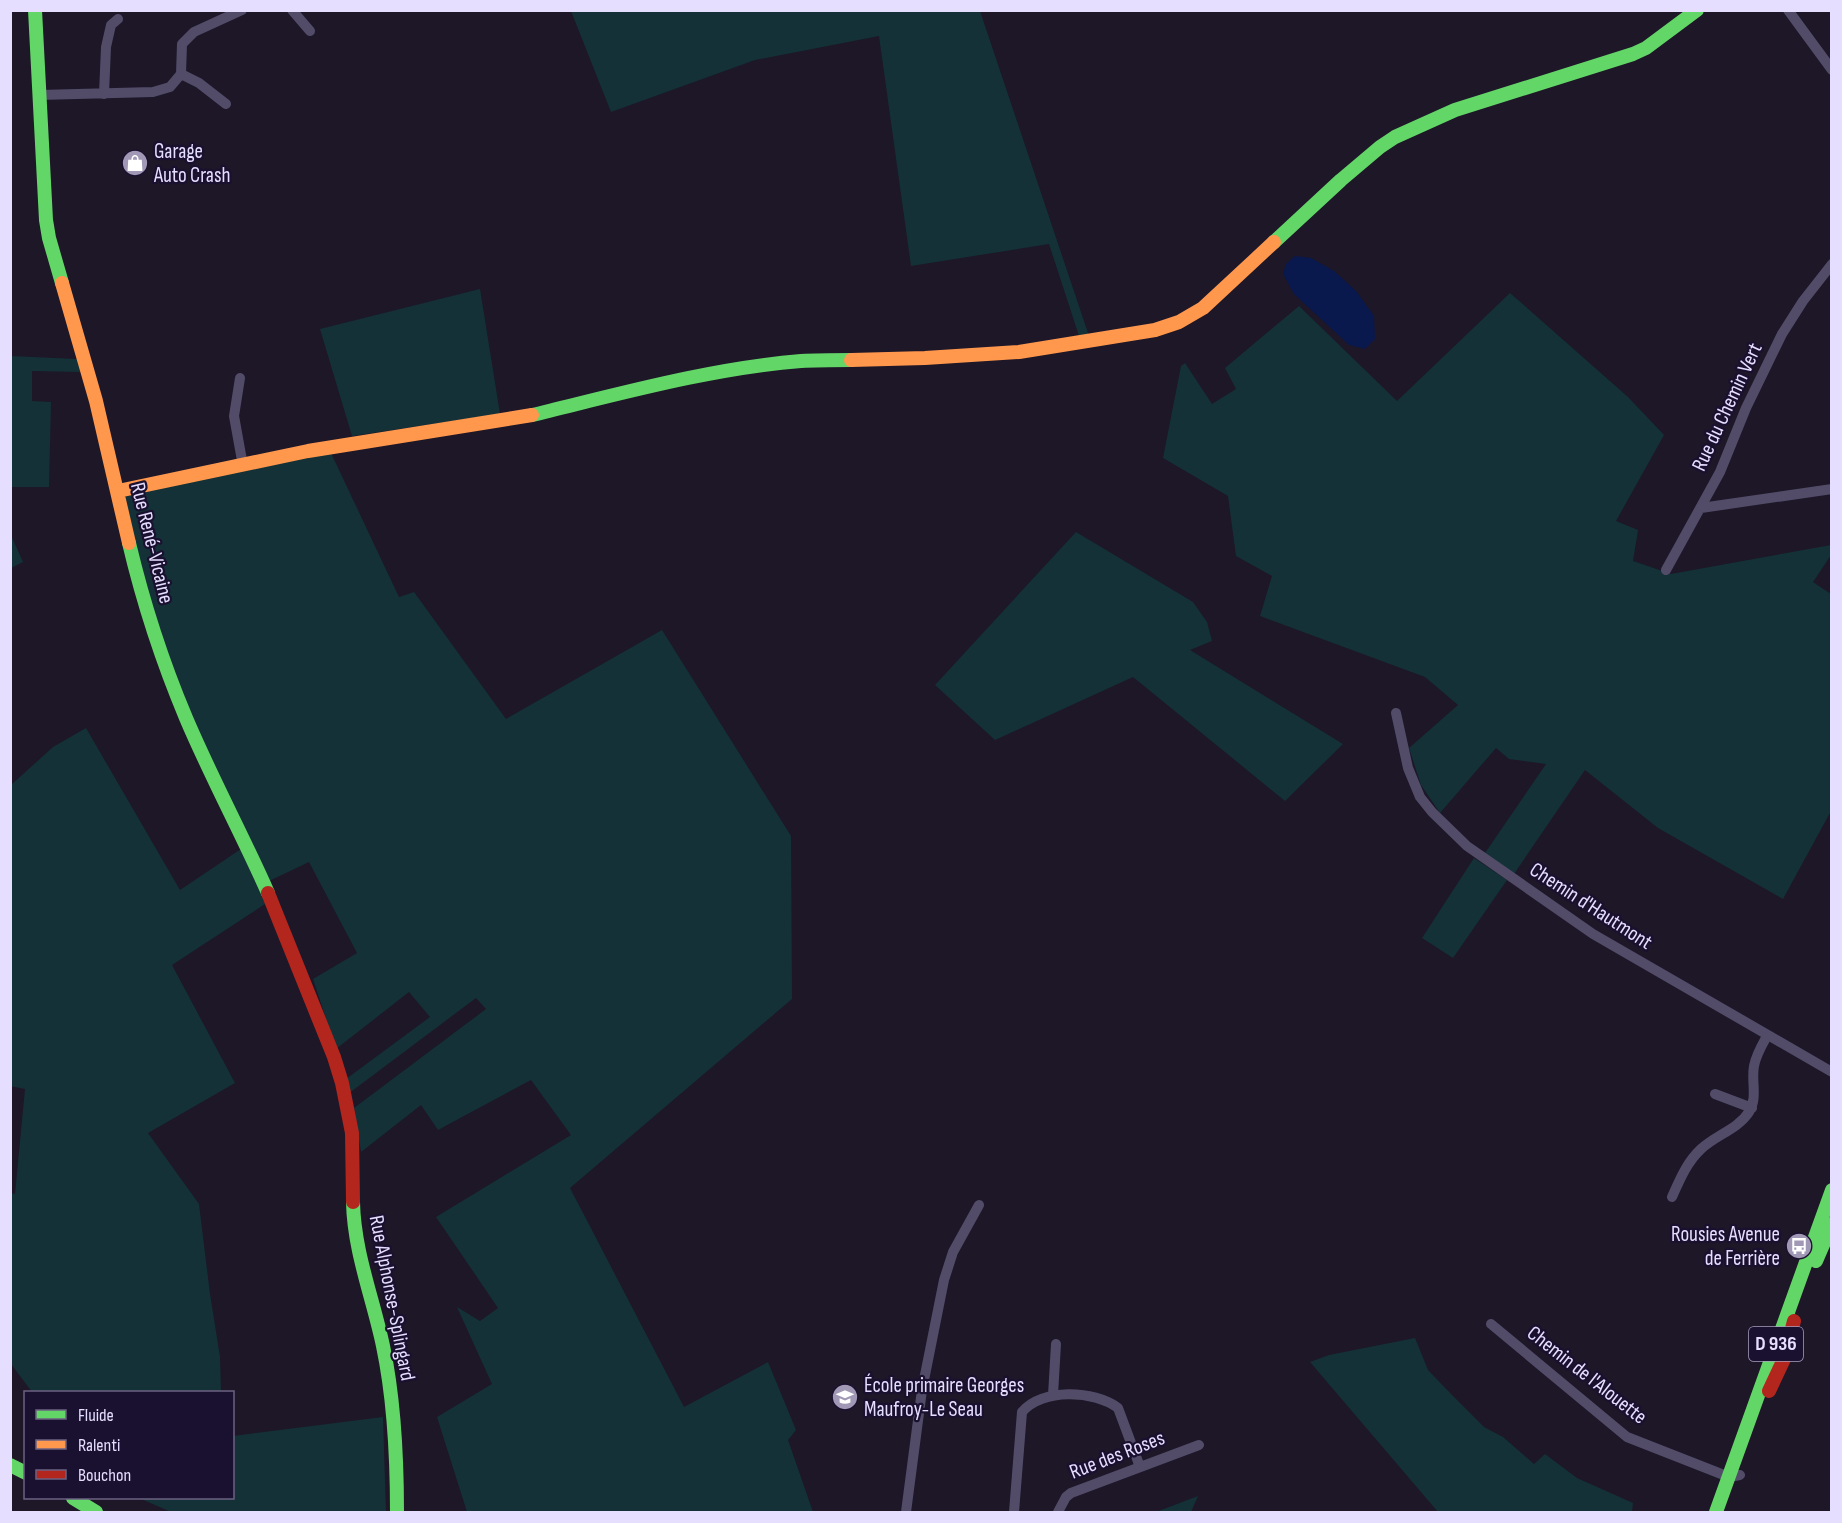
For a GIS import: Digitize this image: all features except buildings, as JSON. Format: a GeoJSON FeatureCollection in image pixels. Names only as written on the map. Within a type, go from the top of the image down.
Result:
{"type":"FeatureCollection","features":[{"type":"Feature","properties":{"kind":"street","name":"Rue René-Vicaine"},"geometry":{"type":"LineString","coordinates":[[35,10],[46,220],[49,238],[88,371],[140,588],[173,687],[280,921],[334,1057]]}},
{"type":"Feature","properties":{"kind":"street"},"geometry":{"type":"LineString","coordinates":[[39,95],[153,92],[170,87],[182,74],[182,44],[194,32],[242,10]]}},
{"type":"Feature","properties":{"kind":"street"},"geometry":{"type":"LineString","coordinates":[[292,10],[310,31]]}},
{"type":"Feature","properties":{"kind":"street"},"geometry":{"type":"LineString","coordinates":[[118,491],[308,451],[530,417],[682,381],[801,361],[925,358],[1019,352],[1155,330],[1179,322],[1203,308],[1341,180],[1395,137],[1455,110],[1617,60],[1646,48],[1697,10]]}},
{"type":"Feature","properties":{"kind":"street"},"geometry":{"type":"LineString","coordinates":[[1788,10],[1832,70]]}},
{"type":"Feature","properties":{"kind":"street"},"geometry":{"type":"LineString","coordinates":[[104,94],[106,47],[111,25],[118,19]]}},
{"type":"Feature","properties":{"kind":"street"},"geometry":{"type":"LineString","coordinates":[[182,74],[199,83],[226,104]]}},
{"type":"Feature","properties":{"kind":"street","name":"Rue du Chemin Vert"},"geometry":{"type":"LineString","coordinates":[[1666,570],[1720,472],[1746,408],[1782,333],[1832,264]]}},
{"type":"Feature","properties":{"kind":"street"},"geometry":{"type":"LineString","coordinates":[[240,378],[234,416],[243,466]]}},
{"type":"Feature","properties":{"kind":"street"},"geometry":{"type":"LineString","coordinates":[[1701,508],[1832,489]]}},
{"type":"Feature","properties":{"kind":"street","name":"Chemin d'Hautmont"},"geometry":{"type":"LineString","coordinates":[[1396,713],[1408,768],[1420,797],[1467,846],[1593,934],[1832,1072]]}},
{"type":"Feature","properties":{"kind":"street"},"geometry":{"type":"LineString","coordinates":[[1672,1197],[1685,1168],[1702,1147],[1739,1123],[1752,1108],[1754,1065],[1767,1036]]}},
{"type":"Feature","properties":{"kind":"street","name":"Rue Alphonse-Splingard"},"geometry":{"type":"LineString","coordinates":[[334,1057],[352,1132],[353,1209],[358,1251],[387,1368],[396,1471],[397,1512]]}},
{"type":"Feature","properties":{"kind":"street"},"geometry":{"type":"LineString","coordinates":[[1715,1094],[1752,1108]]}},
{"type":"Feature","properties":{"kind":"street","name":"D 936"},"geometry":{"type":"LineString","coordinates":[[1716,1512],[1734,1479],[1784,1359],[1829,1212],[1832,1190]]}},
{"type":"Feature","properties":{"kind":"street"},"geometry":{"type":"LineString","coordinates":[[906,1512],[922,1390],[944,1280],[953,1251],[980,1205]]}},
{"type":"Feature","properties":{"kind":"street","name":"Chemin de l'Alouette"},"geometry":{"type":"LineString","coordinates":[[1491,1324],[1627,1437],[1734,1479]]}},
{"type":"Feature","properties":{"kind":"street"},"geometry":{"type":"LineString","coordinates":[[1053,1395],[1056,1344]]}},
{"type":"Feature","properties":{"kind":"street"},"geometry":{"type":"LineString","coordinates":[[1014,1512],[1022,1412],[1027,1406],[1053,1395],[1067,1393],[1110,1401],[1118,1408],[1140,1467]]}},
{"type":"Feature","properties":{"kind":"street","name":"Rue des Roses"},"geometry":{"type":"LineString","coordinates":[[1058,1512],[1066,1497],[1071,1493],[1199,1445]]}},
{"type":"Feature","properties":{"kind":"street"},"geometry":{"type":"LineString","coordinates":[[10,1465],[24,1472]]}},
{"type":"Feature","properties":{"kind":"street","name":"D 936"},"geometry":{"type":"LineString","coordinates":[[1726,1512],[1734,1479]]}},
{"type":"Feature","properties":{"kind":"street"},"geometry":{"type":"LineString","coordinates":[[76,1499],[96,1512]]}},
{"type":"Feature","properties":{"kind":"green space"},"geometry":{"type":"Polygon","coordinates":[[[571,11],[980,11],[1089,336],[1080,339],[1049,244],[911,266],[879,36],[755,60],[611,112],[571,11]]]}},
{"type":"Feature","properties":{"kind":"green space"},"geometry":{"type":"Polygon","coordinates":[[[480,289],[500,414],[352,436],[320,329],[480,289]]]}},
{"type":"Feature","properties":{"kind":"green space"},"geometry":{"type":"Polygon","coordinates":[[[1510,293],[1628,397],[1664,435],[1616,521],[1638,530],[1633,561],[1671,574],[1831,545],[1831,555],[1813,582],[1831,594],[1831,811],[1783,899],[1658,828],[1585,770],[1514,874],[1485,853],[1546,764],[1509,759],[1496,748],[1440,813],[1421,785],[1409,748],[1458,705],[1425,677],[1260,616],[1272,576],[1236,556],[1228,496],[1163,458],[1181,366],[1185,363],[1212,404],[1236,389],[1225,368],[1299,306],[1397,401],[1510,293]]]}},
{"type":"Feature","properties":{"kind":"green space"},"geometry":{"type":"Polygon","coordinates":[[[11,356],[77,359],[81,372],[32,371],[32,401],[51,402],[49,487],[11,487],[11,356]]]}},
{"type":"Feature","properties":{"kind":"green space"},"geometry":{"type":"Polygon","coordinates":[[[331,453],[399,597],[414,592],[506,719],[662,630],[791,836],[792,999],[570,1188],[684,1407],[768,1362],[796,1430],[788,1440],[813,1512],[467,1512],[437,1417],[492,1384],[457,1307],[480,1321],[498,1308],[436,1217],[571,1135],[531,1080],[438,1130],[421,1105],[361,1152],[354,1108],[486,1009],[476,998],[348,1094],[346,1079],[430,1017],[409,992],[336,1049],[313,979],[357,953],[309,862],[267,882],[178,684],[154,616],[125,495],[331,453]]]}},
{"type":"Feature","properties":{"kind":"green space"},"geometry":{"type":"Polygon","coordinates":[[[1076,532],[1193,602],[1207,622],[1212,641],[1190,650],[1343,744],[1285,801],[1133,677],[995,740],[935,685],[1076,532]]]}},
{"type":"Feature","properties":{"kind":"green space"},"geometry":{"type":"Polygon","coordinates":[[[10,533],[23,562],[11,568],[10,568],[10,533]]]}},
{"type":"Feature","properties":{"kind":"green space"},"geometry":{"type":"Polygon","coordinates":[[[86,728],[180,890],[241,849],[265,904],[172,965],[235,1083],[148,1133],[199,1204],[220,1357],[221,1391],[31,1391],[11,1364],[11,1193],[15,1194],[25,1089],[10,1086],[11,785],[53,747],[86,728]]]}},
{"type":"Feature","properties":{"kind":"green space"},"geometry":{"type":"Polygon","coordinates":[[[1474,858],[1507,880],[1453,958],[1422,938],[1474,858]]]}},
{"type":"Feature","properties":{"kind":"green space"},"geometry":{"type":"Polygon","coordinates":[[[1415,1338],[1428,1370],[1484,1427],[1503,1437],[1534,1464],[1545,1454],[1577,1478],[1633,1503],[1632,1512],[1438,1512],[1310,1362],[1329,1355],[1415,1338]]]}},
{"type":"Feature","properties":{"kind":"green space"},"geometry":{"type":"Polygon","coordinates":[[[383,1417],[386,1512],[171,1512],[141,1499],[234,1499],[234,1436],[383,1417]]]}},
{"type":"Feature","properties":{"kind":"green space"},"geometry":{"type":"Polygon","coordinates":[[[1198,1496],[1191,1512],[1156,1512],[1198,1496]]]}},
{"type":"Feature","properties":{"kind":"shaded area"},"geometry":{"type":"Polygon","coordinates":[[[1295,256],[1311,258],[1334,271],[1356,291],[1374,316],[1375,339],[1365,349],[1349,345],[1294,294],[1283,274],[1286,264],[1295,256]]]}},
{"type":"Feature","properties":{"kind":"traffic: fast"},"geometry":{"type":"LineString","coordinates":[[35,10],[46,220],[62,283]]}},
{"type":"Feature","properties":{"kind":"traffic: fast"},"geometry":{"type":"LineString","coordinates":[[1274,242],[1341,180],[1395,137],[1455,110],[1633,54],[1646,48],[1697,10]]}},
{"type":"Feature","properties":{"kind":"traffic: fast"},"geometry":{"type":"LineString","coordinates":[[532,415],[734,369],[801,361],[851,360]]}},
{"type":"Feature","properties":{"kind":"traffic: fast"},"geometry":{"type":"LineString","coordinates":[[129,543],[140,587],[177,697],[268,893]]}},
{"type":"Feature","properties":{"kind":"traffic: fast"},"geometry":{"type":"LineString","coordinates":[[1716,1512],[1832,1190]]}},
{"type":"Feature","properties":{"kind":"traffic: fast"},"geometry":{"type":"LineString","coordinates":[[353,1202],[360,1257],[383,1346],[390,1386],[397,1512]]}},
{"type":"Feature","properties":{"kind":"traffic: fast"},"geometry":{"type":"LineString","coordinates":[[1816,1261],[1832,1224]]}},
{"type":"Feature","properties":{"kind":"traffic: fast"},"geometry":{"type":"LineString","coordinates":[[10,1465],[24,1472]]}},
{"type":"Feature","properties":{"kind":"traffic: fast"},"geometry":{"type":"LineString","coordinates":[[75,1499],[96,1512]]}},
{"type":"Feature","properties":{"kind":"traffic: slow"},"geometry":{"type":"LineString","coordinates":[[851,360],[1019,352],[1155,330],[1179,322],[1203,308],[1274,242]]}},
{"type":"Feature","properties":{"kind":"traffic: slow"},"geometry":{"type":"LineString","coordinates":[[62,283],[96,401],[129,543]]}},
{"type":"Feature","properties":{"kind":"traffic: slow"},"geometry":{"type":"LineString","coordinates":[[118,491],[308,451],[532,415]]}},
{"type":"Feature","properties":{"kind":"traffic: jam"},"geometry":{"type":"LineString","coordinates":[[268,893],[334,1057],[342,1083],[352,1133],[353,1202]]}},
{"type":"Feature","properties":{"kind":"traffic: jam"},"geometry":{"type":"LineString","coordinates":[[1769,1391],[1784,1359],[1794,1321]]}},
{"type":"Feature","properties":{"kind":"place","name":"Garage Auto Crash"},"geometry":{"type":"Point","coordinates":[135,163]}},
{"type":"Feature","properties":{"kind":"place","name":"Rousies Avenue de Ferrière"},"geometry":{"type":"Point","coordinates":[1799,1246]}},
{"type":"Feature","properties":{"kind":"place","name":"École primaire Georges Maufroy-Le Seau"},"geometry":{"type":"Point","coordinates":[845,1397]}}]}
